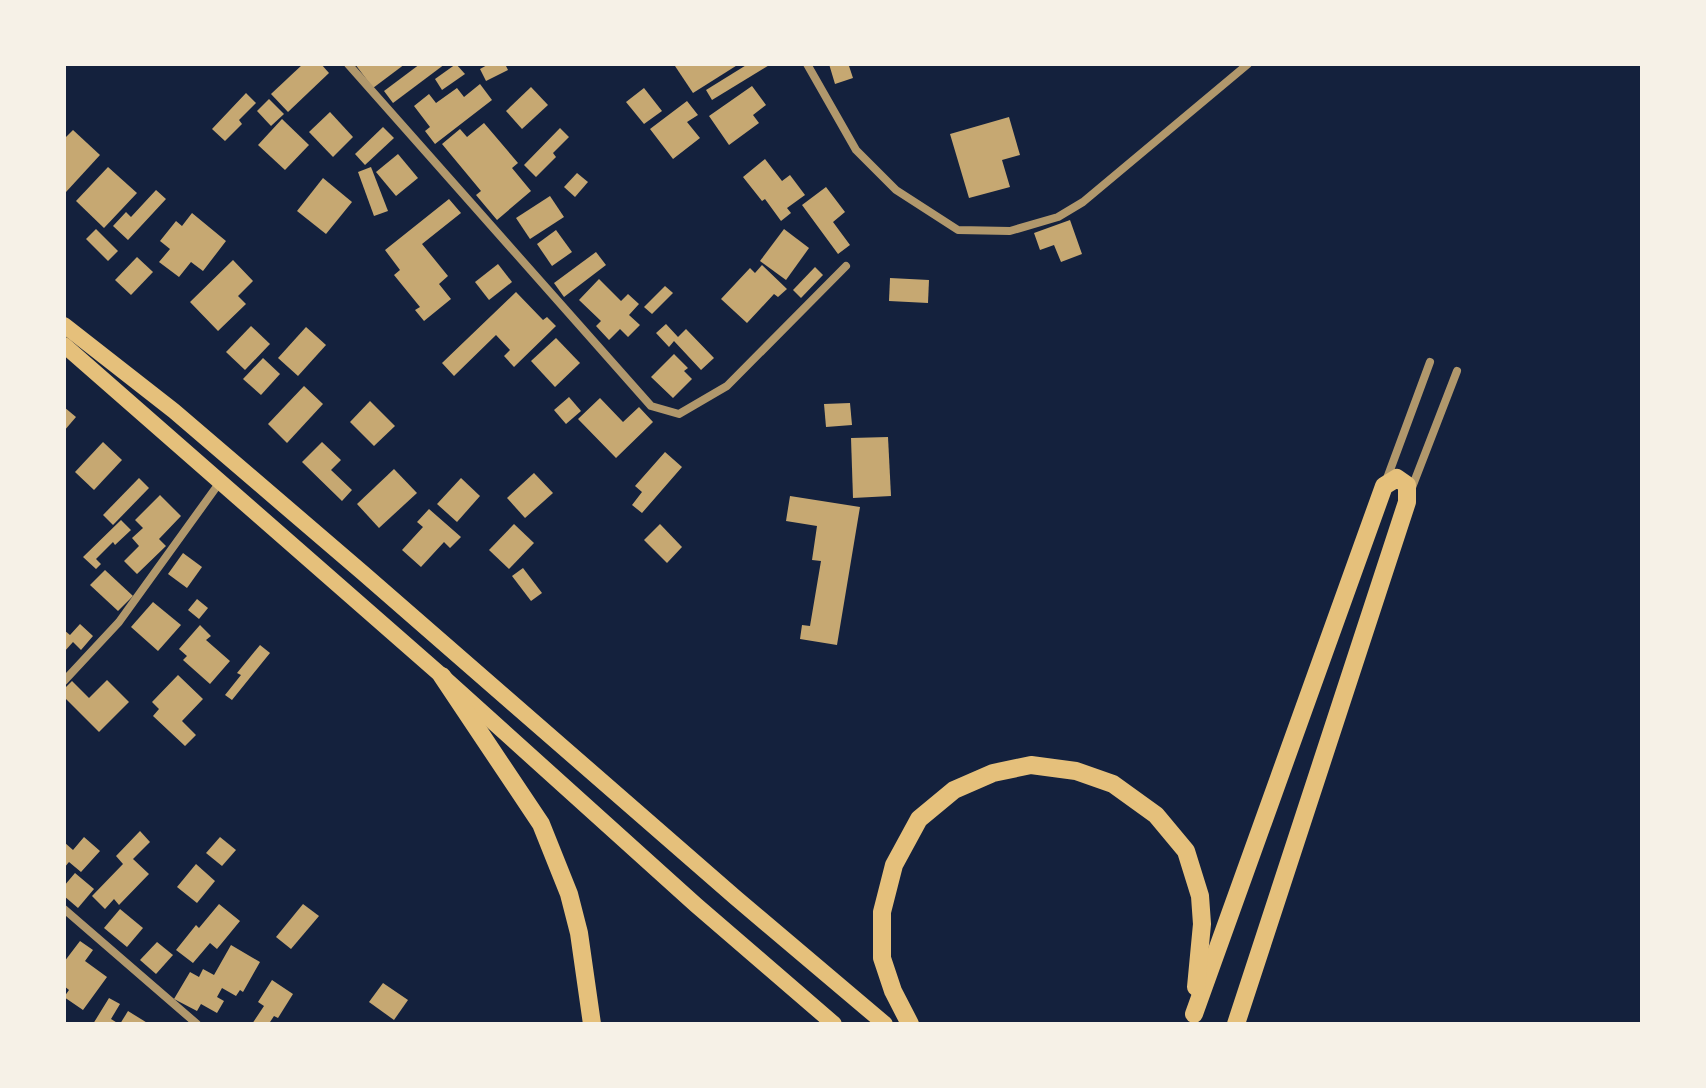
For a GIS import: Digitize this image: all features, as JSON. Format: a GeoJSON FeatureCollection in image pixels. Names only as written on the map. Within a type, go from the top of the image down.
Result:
{"type":"FeatureCollection","features":[{"type":"Feature","properties":{"kind":"highway"},"geometry":{"type":"LineString","coordinates":[[910,1024],[893,991],[882,958],[882,912],[894,865],[919,819],[954,790],[993,773],[1031,765],[1076,771],[1113,784],[1156,815],[1186,851],[1200,896],[1202,924],[1194,1014],[1384,486],[1397,478],[1407,485],[1407,502],[1236,1024]]}},
{"type":"Feature","properties":{"kind":"highway"},"geometry":{"type":"LineString","coordinates":[[442,676],[541,824],[569,894],[579,933],[592,1024]]}},
{"type":"Feature","properties":{"kind":"main road"},"geometry":{"type":"LineString","coordinates":[[64,325],[174,411],[885,1024]]}},
{"type":"Feature","properties":{"kind":"main road"},"geometry":{"type":"LineString","coordinates":[[64,345],[834,1024]]}},
{"type":"Feature","properties":{"kind":"street"},"geometry":{"type":"LineString","coordinates":[[348,64],[651,406],[679,414],[727,386],[846,266]]}},
{"type":"Feature","properties":{"kind":"street"},"geometry":{"type":"LineString","coordinates":[[807,64],[856,150],[896,190],[958,230],[1010,231],[1058,217],[1083,202],[1248,64]]}},
{"type":"Feature","properties":{"kind":"street"},"geometry":{"type":"LineString","coordinates":[[1384,486],[1430,362]]}},
{"type":"Feature","properties":{"kind":"street"},"geometry":{"type":"LineString","coordinates":[[1407,502],[1457,371]]}},
{"type":"Feature","properties":{"kind":"street"},"geometry":{"type":"LineString","coordinates":[[64,681],[119,622],[220,482]]}},
{"type":"Feature","properties":{"kind":"street"},"geometry":{"type":"LineString","coordinates":[[64,909],[197,1024]]}},
{"type":"Feature","properties":{"kind":"building"},"geometry":{"type":"Polygon","coordinates":[[[303,64],[321,64],[329,73],[288,112],[271,94],[303,64]]]}},
{"type":"Feature","properties":{"kind":"building"},"geometry":{"type":"Polygon","coordinates":[[[355,64],[405,64],[373,88],[355,64]]]}},
{"type":"Feature","properties":{"kind":"building"},"geometry":{"type":"Polygon","coordinates":[[[420,64],[445,64],[393,103],[384,91],[420,64]]]}},
{"type":"Feature","properties":{"kind":"building"},"geometry":{"type":"Polygon","coordinates":[[[456,64],[465,74],[442,90],[435,79],[456,64]]]}},
{"type":"Feature","properties":{"kind":"building"},"geometry":{"type":"Polygon","coordinates":[[[489,64],[505,64],[508,70],[486,81],[480,69],[489,64]]]}},
{"type":"Feature","properties":{"kind":"building"},"geometry":{"type":"Polygon","coordinates":[[[739,64],[693,93],[675,66],[739,64]]]}},
{"type":"Feature","properties":{"kind":"building"},"geometry":{"type":"Polygon","coordinates":[[[748,64],[771,64],[712,100],[706,90],[748,64]]]}},
{"type":"Feature","properties":{"kind":"building"},"geometry":{"type":"Polygon","coordinates":[[[829,64],[854,64],[849,66],[853,78],[835,84],[829,64]]]}},
{"type":"Feature","properties":{"kind":"building"},"geometry":{"type":"Polygon","coordinates":[[[480,84],[492,100],[435,144],[425,131],[430,127],[414,106],[429,94],[436,103],[457,88],[464,97],[480,84]]]}},
{"type":"Feature","properties":{"kind":"building"},"geometry":{"type":"Polygon","coordinates":[[[752,86],[766,105],[753,115],[759,123],[729,145],[709,116],[752,86]]]}},
{"type":"Feature","properties":{"kind":"building"},"geometry":{"type":"Polygon","coordinates":[[[531,87],[548,105],[522,129],[506,111],[531,87]]]}},
{"type":"Feature","properties":{"kind":"building"},"geometry":{"type":"Polygon","coordinates":[[[644,88],[662,111],[644,124],[626,102],[644,88]]]}},
{"type":"Feature","properties":{"kind":"building"},"geometry":{"type":"Polygon","coordinates":[[[246,93],[256,103],[239,120],[242,124],[225,141],[212,129],[246,93]]]}},
{"type":"Feature","properties":{"kind":"building"},"geometry":{"type":"Polygon","coordinates":[[[269,99],[284,114],[271,126],[257,111],[269,99]]]}},
{"type":"Feature","properties":{"kind":"building"},"geometry":{"type":"Polygon","coordinates":[[[687,101],[698,115],[687,122],[700,138],[673,159],[650,129],[687,101]]]}},
{"type":"Feature","properties":{"kind":"building"},"geometry":{"type":"Polygon","coordinates":[[[330,112],[353,137],[333,157],[309,132],[330,112]]]}},
{"type":"Feature","properties":{"kind":"building"},"geometry":{"type":"Polygon","coordinates":[[[1009,117],[1020,155],[1002,160],[1010,187],[969,198],[950,134],[1009,117]]]}},
{"type":"Feature","properties":{"kind":"building"},"geometry":{"type":"Polygon","coordinates":[[[282,119],[309,145],[285,170],[258,145],[282,119]]]}},
{"type":"Feature","properties":{"kind":"building"},"geometry":{"type":"Polygon","coordinates":[[[484,123],[518,163],[512,168],[531,191],[497,220],[476,195],[481,191],[442,144],[460,129],[467,137],[484,123]]]}},
{"type":"Feature","properties":{"kind":"building"},"geometry":{"type":"Polygon","coordinates":[[[383,127],[394,138],[365,165],[355,154],[383,127]]]}},
{"type":"Feature","properties":{"kind":"building"},"geometry":{"type":"Polygon","coordinates":[[[560,128],[569,137],[553,153],[556,157],[536,177],[524,165],[560,128]]]}},
{"type":"Feature","properties":{"kind":"building"},"geometry":{"type":"Polygon","coordinates":[[[73,130],[100,155],[66,192],[64,139],[73,130]]]}},
{"type":"Feature","properties":{"kind":"building"},"geometry":{"type":"Polygon","coordinates":[[[398,154],[418,178],[396,196],[376,172],[398,154]]]}},
{"type":"Feature","properties":{"kind":"building"},"geometry":{"type":"Polygon","coordinates":[[[765,159],[782,181],[790,175],[805,195],[787,208],[791,213],[781,221],[743,177],[765,159]]]}},
{"type":"Feature","properties":{"kind":"building"},"geometry":{"type":"Polygon","coordinates":[[[108,167],[137,193],[104,228],[76,201],[108,167]]]}},
{"type":"Feature","properties":{"kind":"building"},"geometry":{"type":"Polygon","coordinates":[[[371,167],[388,211],[374,216],[358,172],[371,167]]]}},
{"type":"Feature","properties":{"kind":"building"},"geometry":{"type":"Polygon","coordinates":[[[577,173],[588,182],[575,197],[564,187],[577,173]]]}},
{"type":"Feature","properties":{"kind":"building"},"geometry":{"type":"Polygon","coordinates":[[[323,178],[352,202],[326,234],[297,211],[323,178]]]}},
{"type":"Feature","properties":{"kind":"building"},"geometry":{"type":"Polygon","coordinates":[[[826,187],[845,212],[833,222],[850,245],[838,254],[802,205],[826,187]]]}},
{"type":"Feature","properties":{"kind":"building"},"geometry":{"type":"Polygon","coordinates":[[[156,190],[166,199],[128,240],[113,226],[126,212],[131,217],[156,190]]]}},
{"type":"Feature","properties":{"kind":"building"},"geometry":{"type":"Polygon","coordinates":[[[550,196],[564,217],[530,239],[516,218],[550,196]]]}},
{"type":"Feature","properties":{"kind":"building"},"geometry":{"type":"Polygon","coordinates":[[[449,199],[461,213],[422,244],[448,276],[439,284],[451,299],[424,321],[415,310],[420,307],[394,275],[400,270],[385,250],[449,199]]]}},
{"type":"Feature","properties":{"kind":"building"},"geometry":{"type":"Polygon","coordinates":[[[192,213],[226,241],[203,271],[191,262],[179,277],[159,262],[170,249],[160,241],[176,221],[182,226],[192,213]]]}},
{"type":"Feature","properties":{"kind":"building"},"geometry":{"type":"Polygon","coordinates":[[[1070,220],[1082,254],[1061,262],[1054,245],[1040,250],[1034,233],[1070,220]]]}},
{"type":"Feature","properties":{"kind":"building"},"geometry":{"type":"Polygon","coordinates":[[[96,229],[118,251],[108,261],[86,239],[96,229]]]}},
{"type":"Feature","properties":{"kind":"building"},"geometry":{"type":"Polygon","coordinates":[[[784,229],[809,248],[786,280],[760,261],[784,229]]]}},
{"type":"Feature","properties":{"kind":"building"},"geometry":{"type":"Polygon","coordinates":[[[556,230],[572,252],[552,266],[537,244],[556,230]]]}},
{"type":"Feature","properties":{"kind":"building"},"geometry":{"type":"Polygon","coordinates":[[[596,252],[606,265],[564,297],[554,283],[596,252]]]}},
{"type":"Feature","properties":{"kind":"building"},"geometry":{"type":"Polygon","coordinates":[[[137,257],[153,272],[131,295],[115,280],[137,257]]]}},
{"type":"Feature","properties":{"kind":"building"},"geometry":{"type":"Polygon","coordinates":[[[233,260],[253,281],[238,296],[246,304],[218,331],[190,302],[233,260]]]}},
{"type":"Feature","properties":{"kind":"building"},"geometry":{"type":"Polygon","coordinates":[[[498,264],[512,282],[489,300],[475,282],[498,264]]]}},
{"type":"Feature","properties":{"kind":"building"},"geometry":{"type":"Polygon","coordinates":[[[762,265],[787,289],[778,297],[774,294],[747,323],[721,299],[750,268],[755,273],[762,265]]]}},
{"type":"Feature","properties":{"kind":"building"},"geometry":{"type":"Polygon","coordinates":[[[815,267],[823,275],[801,298],[793,290],[815,267]]]}},
{"type":"Feature","properties":{"kind":"building"},"geometry":{"type":"Polygon","coordinates":[[[890,278],[929,280],[928,303],[889,301],[890,278]]]}},
{"type":"Feature","properties":{"kind":"building"},"geometry":{"type":"Polygon","coordinates":[[[599,279],[621,301],[628,294],[639,304],[629,315],[640,325],[628,337],[620,329],[609,340],[596,326],[601,321],[579,300],[599,279]]]}},
{"type":"Feature","properties":{"kind":"building"},"geometry":{"type":"Polygon","coordinates":[[[665,286],[673,293],[652,314],[644,307],[665,286]]]}},
{"type":"Feature","properties":{"kind":"building"},"geometry":{"type":"Polygon","coordinates":[[[516,292],[543,320],[547,317],[556,326],[514,367],[504,356],[510,350],[496,335],[454,376],[442,363],[516,292]]]}},
{"type":"Feature","properties":{"kind":"building"},"geometry":{"type":"Polygon","coordinates":[[[666,324],[678,337],[686,329],[714,358],[701,370],[674,341],[669,347],[656,333],[666,324]]]}},
{"type":"Feature","properties":{"kind":"building"},"geometry":{"type":"Polygon","coordinates":[[[251,326],[270,344],[245,370],[226,352],[251,326]]]}},
{"type":"Feature","properties":{"kind":"building"},"geometry":{"type":"Polygon","coordinates":[[[306,327],[326,345],[298,376],[278,358],[306,327]]]}},
{"type":"Feature","properties":{"kind":"building"},"geometry":{"type":"Polygon","coordinates":[[[556,338],[580,363],[555,387],[531,361],[556,338]]]}},
{"type":"Feature","properties":{"kind":"building"},"geometry":{"type":"Polygon","coordinates":[[[674,354],[688,368],[684,371],[692,379],[673,398],[651,377],[674,354]]]}},
{"type":"Feature","properties":{"kind":"building"},"geometry":{"type":"Polygon","coordinates":[[[263,358],[280,374],[261,395],[243,379],[263,358]]]}},
{"type":"Feature","properties":{"kind":"building"},"geometry":{"type":"Polygon","coordinates":[[[304,386],[323,404],[287,443],[268,424],[304,386]]]}},
{"type":"Feature","properties":{"kind":"building"},"geometry":{"type":"Polygon","coordinates":[[[569,397],[581,411],[566,424],[554,410],[569,397]]]}},
{"type":"Feature","properties":{"kind":"building"},"geometry":{"type":"Polygon","coordinates":[[[600,398],[623,422],[639,407],[653,422],[616,458],[578,419],[600,398]]]}},
{"type":"Feature","properties":{"kind":"building"},"geometry":{"type":"Polygon","coordinates":[[[370,401],[395,426],[374,446],[350,422],[370,401]]]}},
{"type":"Feature","properties":{"kind":"building"},"geometry":{"type":"Polygon","coordinates":[[[850,403],[852,425],[826,427],[824,404],[850,403]]]}},
{"type":"Feature","properties":{"kind":"building"},"geometry":{"type":"Polygon","coordinates":[[[64,407],[76,417],[64,431],[64,407]]]}},
{"type":"Feature","properties":{"kind":"building"},"geometry":{"type":"Polygon","coordinates":[[[888,437],[891,496],[853,498],[851,438],[888,437]]]}},
{"type":"Feature","properties":{"kind":"building"},"geometry":{"type":"Polygon","coordinates":[[[103,442],[122,460],[94,490],[75,472],[103,442]]]}},
{"type":"Feature","properties":{"kind":"building"},"geometry":{"type":"Polygon","coordinates":[[[322,442],[341,460],[331,470],[352,490],[342,501],[302,462],[322,442]]]}},
{"type":"Feature","properties":{"kind":"building"},"geometry":{"type":"Polygon","coordinates":[[[665,452],[682,467],[642,513],[632,505],[642,492],[635,486],[665,452]]]}},
{"type":"Feature","properties":{"kind":"building"},"geometry":{"type":"Polygon","coordinates":[[[394,469],[417,493],[379,528],[357,504],[394,469]]]}},
{"type":"Feature","properties":{"kind":"building"},"geometry":{"type":"Polygon","coordinates":[[[534,473],[553,493],[525,518],[507,498],[534,473]]]}},
{"type":"Feature","properties":{"kind":"building"},"geometry":{"type":"Polygon","coordinates":[[[139,478],[149,488],[113,525],[103,515],[139,478]]]}},
{"type":"Feature","properties":{"kind":"building"},"geometry":{"type":"Polygon","coordinates":[[[461,478],[480,496],[457,522],[437,504],[461,478]]]}},
{"type":"Feature","properties":{"kind":"building"},"geometry":{"type":"Polygon","coordinates":[[[160,495],[181,516],[159,539],[166,546],[137,574],[124,561],[139,546],[132,538],[143,528],[135,520],[160,495]]]}},
{"type":"Feature","properties":{"kind":"building"},"geometry":{"type":"Polygon","coordinates":[[[790,496],[860,507],[837,645],[800,639],[802,625],[810,626],[821,561],[812,560],[817,526],[786,521],[790,496]]]}},
{"type":"Feature","properties":{"kind":"building"},"geometry":{"type":"Polygon","coordinates":[[[429,509],[461,537],[450,548],[444,542],[421,567],[402,550],[423,527],[417,522],[429,509]]]}},
{"type":"Feature","properties":{"kind":"building"},"geometry":{"type":"Polygon","coordinates":[[[121,520],[131,530],[96,559],[101,564],[96,569],[83,557],[121,520]]]}},
{"type":"Feature","properties":{"kind":"building"},"geometry":{"type":"Polygon","coordinates":[[[514,524],[534,543],[509,569],[489,550],[514,524]]]}},
{"type":"Feature","properties":{"kind":"building"},"geometry":{"type":"Polygon","coordinates":[[[660,524],[682,547],[667,563],[644,540],[660,524]]]}},
{"type":"Feature","properties":{"kind":"building"},"geometry":{"type":"Polygon","coordinates":[[[183,553],[202,567],[187,588],[168,574],[183,553]]]}},
{"type":"Feature","properties":{"kind":"building"},"geometry":{"type":"Polygon","coordinates":[[[523,568],[542,593],[531,601],[512,576],[523,568]]]}},
{"type":"Feature","properties":{"kind":"building"},"geometry":{"type":"Polygon","coordinates":[[[105,570],[133,596],[118,611],[90,585],[105,570]]]}},
{"type":"Feature","properties":{"kind":"building"},"geometry":{"type":"Polygon","coordinates":[[[197,599],[208,608],[199,619],[188,610],[197,599]]]}},
{"type":"Feature","properties":{"kind":"building"},"geometry":{"type":"Polygon","coordinates":[[[153,602],[181,625],[158,651],[131,627],[153,602]]]}},
{"type":"Feature","properties":{"kind":"building"},"geometry":{"type":"Polygon","coordinates":[[[80,624],[93,636],[81,650],[73,642],[64,652],[64,630],[70,635],[80,624]]]}},
{"type":"Feature","properties":{"kind":"building"},"geometry":{"type":"Polygon","coordinates":[[[200,625],[211,636],[206,640],[230,661],[210,684],[183,660],[187,656],[179,649],[200,625]]]}},
{"type":"Feature","properties":{"kind":"building"},"geometry":{"type":"Polygon","coordinates":[[[260,645],[270,653],[232,700],[225,695],[241,675],[237,673],[260,645]]]}},
{"type":"Feature","properties":{"kind":"building"},"geometry":{"type":"Polygon","coordinates":[[[178,675],[203,699],[182,721],[196,735],[185,746],[153,716],[159,709],[152,702],[178,675]]]}},
{"type":"Feature","properties":{"kind":"building"},"geometry":{"type":"Polygon","coordinates":[[[107,680],[129,702],[99,732],[64,697],[64,689],[72,681],[89,698],[107,680]]]}},
{"type":"Feature","properties":{"kind":"building"},"geometry":{"type":"Polygon","coordinates":[[[140,831],[150,842],[133,859],[149,874],[119,905],[114,899],[105,909],[92,896],[123,864],[116,856],[140,831]]]}},
{"type":"Feature","properties":{"kind":"building"},"geometry":{"type":"Polygon","coordinates":[[[84,837],[100,851],[81,872],[69,862],[64,868],[64,842],[73,850],[84,837]]]}},
{"type":"Feature","properties":{"kind":"building"},"geometry":{"type":"Polygon","coordinates":[[[220,837],[236,850],[222,866],[206,853],[220,837]]]}},
{"type":"Feature","properties":{"kind":"building"},"geometry":{"type":"Polygon","coordinates":[[[196,864],[215,881],[197,903],[177,887],[196,864]]]}},
{"type":"Feature","properties":{"kind":"building"},"geometry":{"type":"Polygon","coordinates":[[[75,873],[94,889],[78,908],[64,896],[64,886],[75,873]]]}},
{"type":"Feature","properties":{"kind":"building"},"geometry":{"type":"Polygon","coordinates":[[[219,904],[240,921],[217,949],[210,943],[193,963],[176,950],[196,925],[199,928],[219,904]]]}},
{"type":"Feature","properties":{"kind":"building"},"geometry":{"type":"Polygon","coordinates":[[[303,904],[319,916],[291,949],[276,937],[303,904]]]}},
{"type":"Feature","properties":{"kind":"building"},"geometry":{"type":"Polygon","coordinates":[[[120,909],[143,928],[127,947],[104,928],[120,909]]]}},
{"type":"Feature","properties":{"kind":"building"},"geometry":{"type":"Polygon","coordinates":[[[80,941],[93,950],[85,961],[107,977],[83,1010],[64,997],[69,990],[64,986],[64,962],[80,941]]]}},
{"type":"Feature","properties":{"kind":"building"},"geometry":{"type":"Polygon","coordinates":[[[157,942],[173,955],[156,974],[140,960],[157,942]]]}},
{"type":"Feature","properties":{"kind":"building"},"geometry":{"type":"Polygon","coordinates":[[[231,945],[260,962],[243,992],[240,990],[236,996],[222,988],[217,997],[224,1001],[217,1013],[201,1004],[197,1011],[174,999],[190,972],[199,977],[203,969],[214,975],[231,945]]]}},
{"type":"Feature","properties":{"kind":"building"},"geometry":{"type":"Polygon","coordinates":[[[272,980],[293,994],[278,1018],[274,1016],[270,1022],[273,1024],[252,1024],[264,1006],[258,1002],[272,980]]]}},
{"type":"Feature","properties":{"kind":"building"},"geometry":{"type":"Polygon","coordinates":[[[383,983],[408,1000],[394,1020],[369,1002],[383,983]]]}},
{"type":"Feature","properties":{"kind":"building"},"geometry":{"type":"Polygon","coordinates":[[[109,998],[120,1004],[111,1019],[119,1024],[93,1024],[109,998]]]}},
{"type":"Feature","properties":{"kind":"building"},"geometry":{"type":"Polygon","coordinates":[[[128,1011],[149,1024],[120,1024],[128,1011]]]}}]}
